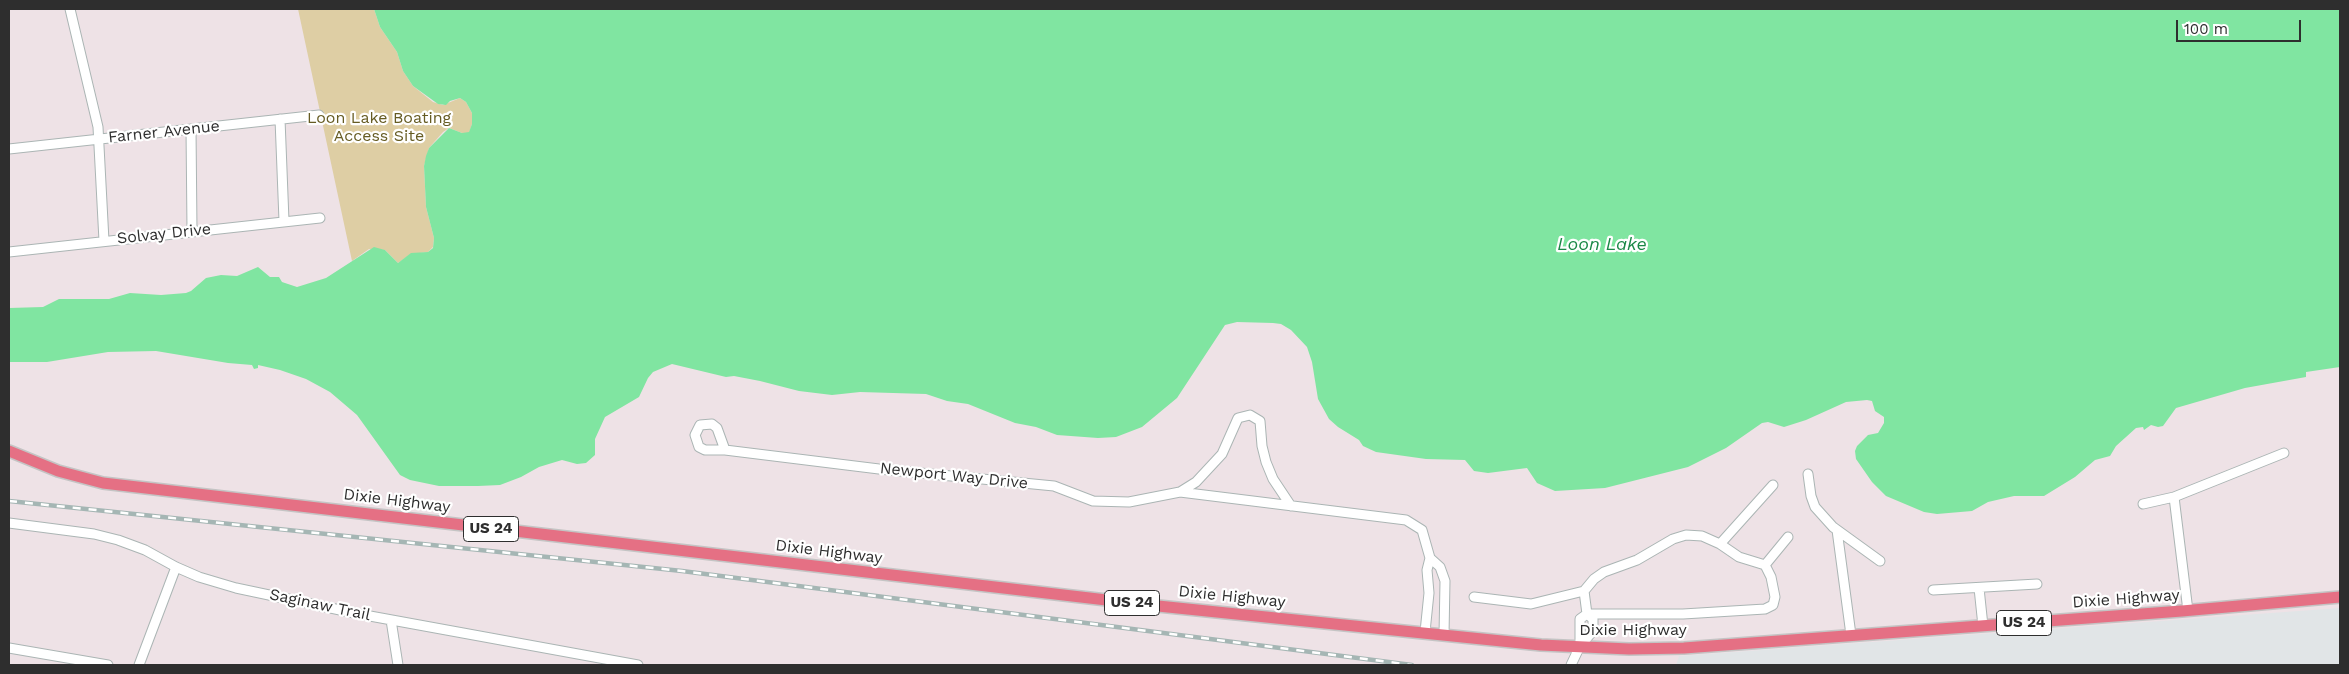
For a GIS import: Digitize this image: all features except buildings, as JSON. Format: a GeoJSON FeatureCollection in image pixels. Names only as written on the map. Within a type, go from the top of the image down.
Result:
{"type":"FeatureCollection","features":[{"type":"Feature","properties":{"kind":"main road","name":"Dixie Highway"},"geometry":{"type":"LineString","coordinates":[[9,451],[58,470],[113,484],[994,587],[1541,645],[1629,649],[1684,648],[2188,611],[2340,597]]}},
{"type":"Feature","properties":{"kind":"street"},"geometry":{"type":"LineString","coordinates":[[70,9],[100,139],[104,240]]}},
{"type":"Feature","properties":{"kind":"street","name":"Farner Avenue"},"geometry":{"type":"LineString","coordinates":[[9,150],[319,115]]}},
{"type":"Feature","properties":{"kind":"street"},"geometry":{"type":"LineString","coordinates":[[280,119],[284,221]]}},
{"type":"Feature","properties":{"kind":"street"},"geometry":{"type":"LineString","coordinates":[[191,129],[192,230]]}},
{"type":"Feature","properties":{"kind":"street","name":"Solvay Drive"},"geometry":{"type":"LineString","coordinates":[[9,252],[192,230],[320,218]]}},
{"type":"Feature","properties":{"kind":"street","name":"Newport Way Drive"},"geometry":{"type":"LineString","coordinates":[[1180,492],[1196,482],[1222,454],[1238,418],[1250,415],[1260,421],[1262,446],[1266,462],[1273,479],[1291,506]]}},
{"type":"Feature","properties":{"kind":"street","name":"Newport Way Drive"},"geometry":{"type":"LineString","coordinates":[[725,450],[898,471],[1054,486],[1093,501],[1129,502],[1180,492],[1406,520],[1422,530],[1430,558],[1427,570],[1429,593],[1425,632]]}},
{"type":"Feature","properties":{"kind":"street"},"geometry":{"type":"LineString","coordinates":[[2143,504],[2174,497],[2284,453]]}},
{"type":"Feature","properties":{"kind":"street"},"geometry":{"type":"LineString","coordinates":[[1808,474],[1811,496],[1815,507],[1837,530],[1880,560]]}},
{"type":"Feature","properties":{"kind":"street"},"geometry":{"type":"LineString","coordinates":[[1720,544],[1772,485]]}},
{"type":"Feature","properties":{"kind":"street"},"geometry":{"type":"LineString","coordinates":[[2174,497],[2188,611]]}},
{"type":"Feature","properties":{"kind":"street","name":"Saginaw Trail"},"geometry":{"type":"LineString","coordinates":[[9,523],[94,534],[118,540],[145,550],[176,567],[236,588],[391,620],[638,665]]}},
{"type":"Feature","properties":{"kind":"street"},"geometry":{"type":"LineString","coordinates":[[1837,530],[1850,635]]}},
{"type":"Feature","properties":{"kind":"street"},"geometry":{"type":"LineString","coordinates":[[1474,597],[1531,604],[1584,591],[1594,579],[1604,572],[1637,560],[1673,539],[1686,536],[1702,536],[1720,544],[1739,557],[1765,565]]}},
{"type":"Feature","properties":{"kind":"street"},"geometry":{"type":"LineString","coordinates":[[1765,565],[1788,537]]}},
{"type":"Feature","properties":{"kind":"street","name":"Newport Way Drive"},"geometry":{"type":"LineString","coordinates":[[1430,558],[1440,567],[1444,581],[1444,635]]}},
{"type":"Feature","properties":{"kind":"street"},"geometry":{"type":"LineString","coordinates":[[1580,646],[1580,620],[1587,614],[1682,614],[1769,608],[1775,602],[1775,597],[1765,565]]}},
{"type":"Feature","properties":{"kind":"street"},"geometry":{"type":"LineString","coordinates":[[139,665],[176,567]]}},
{"type":"Feature","properties":{"kind":"street"},"geometry":{"type":"LineString","coordinates":[[1933,590],[2037,584]]}},
{"type":"Feature","properties":{"kind":"street"},"geometry":{"type":"LineString","coordinates":[[1979,588],[1982,626]]}},
{"type":"Feature","properties":{"kind":"street"},"geometry":{"type":"LineString","coordinates":[[1571,665],[1580,646],[1593,632],[1593,619],[1587,614],[1584,591]]}},
{"type":"Feature","properties":{"kind":"street"},"geometry":{"type":"LineString","coordinates":[[391,620],[398,665]]}},
{"type":"Feature","properties":{"kind":"street"},"geometry":{"type":"LineString","coordinates":[[9,648],[108,665]]}},
{"type":"Feature","properties":{"kind":"shaded area"},"geometry":{"type":"Polygon","coordinates":[[[2340,608],[2340,665],[1676,665],[1679,656],[2340,608]]]}},
{"type":"Feature","properties":{"kind":"green space","name":"Loon Lake Boating Access Site"},"geometry":{"type":"Polygon","coordinates":[[[298,9],[374,9],[380,27],[397,52],[403,71],[413,86],[433,102],[443,105],[460,98],[466,102],[472,113],[472,124],[469,133],[462,133],[449,128],[429,148],[424,166],[426,207],[434,238],[433,247],[428,252],[411,254],[398,263],[385,250],[369,249],[352,261],[298,9]]]}},
{"type":"Feature","properties":{"kind":"water","name":"Loon Lake"},"geometry":{"type":"Polygon","coordinates":[[[374,9],[2340,9],[2340,367],[2306,372],[2306,377],[2245,388],[2176,408],[2163,426],[2151,425],[2144,430],[2143,427],[2136,428],[2116,446],[2110,456],[2095,460],[2075,477],[2044,496],[2014,496],[1988,502],[1972,511],[1937,514],[1924,512],[1886,496],[1872,482],[1856,459],[1855,451],[1857,446],[1868,435],[1878,433],[1884,423],[1884,417],[1875,411],[1872,401],[1867,400],[1846,402],[1806,420],[1784,427],[1768,422],[1762,423],[1726,448],[1688,467],[1605,488],[1555,491],[1537,483],[1527,468],[1488,473],[1474,471],[1465,460],[1426,459],[1376,452],[1363,446],[1359,440],[1329,419],[1318,399],[1312,362],[1307,347],[1291,330],[1281,324],[1273,323],[1237,322],[1225,325],[1177,398],[1142,427],[1116,437],[1098,438],[1057,435],[1036,427],[1015,423],[968,404],[947,401],[926,394],[860,392],[832,395],[799,391],[734,376],[726,377],[672,364],[653,372],[639,397],[605,417],[595,439],[595,455],[586,463],[577,464],[562,460],[539,467],[521,477],[500,485],[478,486],[439,486],[410,480],[400,475],[357,415],[330,392],[306,379],[280,370],[258,365],[258,368],[254,369],[252,365],[156,351],[108,352],[47,362],[9,362],[9,308],[43,307],[59,299],[109,299],[130,293],[161,295],[186,293],[206,278],[221,275],[237,276],[258,267],[270,277],[279,277],[282,282],[297,287],[326,278],[374,247],[385,250],[398,263],[411,253],[428,252],[433,248],[434,238],[426,207],[424,166],[426,156],[429,148],[449,128],[462,133],[469,132],[472,124],[472,113],[466,102],[460,98],[450,101],[446,105],[438,104],[413,86],[403,71],[397,52],[380,27],[374,9]]]}},
{"type":"Feature","properties":{"kind":"railway"},"geometry":{"type":"LineString","coordinates":[[9,501],[682,571],[1412,665]]}}]}
